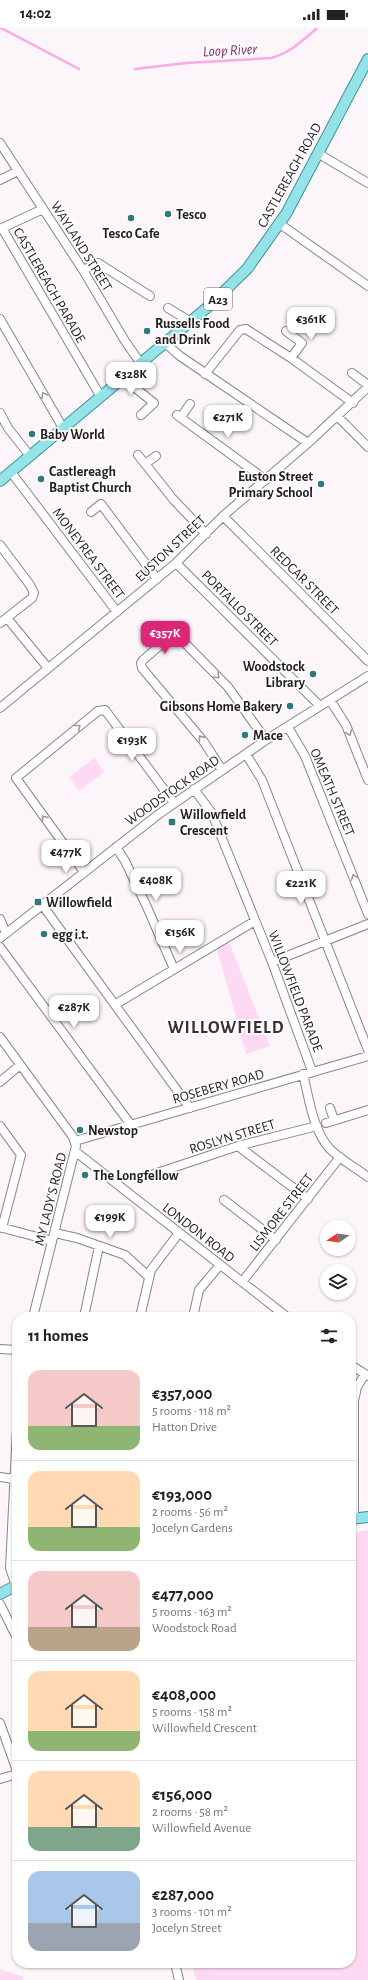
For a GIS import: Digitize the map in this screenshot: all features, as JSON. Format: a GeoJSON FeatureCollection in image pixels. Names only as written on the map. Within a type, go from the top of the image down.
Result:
{"type":"FeatureCollection","features":[{"type":"Feature","properties":{"kind":"main road","name":"CASTLEREAGH ROAD"},"geometry":{"type":"LineString","coordinates":[[0,481],[191,322],[230,288],[247,269],[280,224],[319,154],[368,60]]}},
{"type":"Feature","properties":{"kind":"main road"},"geometry":{"type":"LineString","coordinates":[[356,1519],[368,1517]]}},
{"type":"Feature","properties":{"kind":"main road"},"geometry":{"type":"LineString","coordinates":[[0,1594],[12,1588]]}},
{"type":"Feature","properties":{"kind":"street","name":"WAYLAND STREET"},"geometry":{"type":"LineString","coordinates":[[0,143],[83,270],[125,341],[141,364]]}},
{"type":"Feature","properties":{"kind":"street"},"geometry":{"type":"LineString","coordinates":[[319,154],[368,183]]}},
{"type":"Feature","properties":{"kind":"street"},"geometry":{"type":"LineString","coordinates":[[0,180],[18,172]]}},
{"type":"Feature","properties":{"kind":"street"},"geometry":{"type":"LineString","coordinates":[[1,228],[43,209]]}},
{"type":"Feature","properties":{"kind":"street"},"geometry":{"type":"LineString","coordinates":[[280,224],[368,286]]}},
{"type":"Feature","properties":{"kind":"street","name":"CASTLEREAGH PARADE"},"geometry":{"type":"LineString","coordinates":[[1,228],[101,397]]}},
{"type":"Feature","properties":{"kind":"street"},"geometry":{"type":"LineString","coordinates":[[83,270],[98,263],[150,296]]}},
{"type":"Feature","properties":{"kind":"street"},"geometry":{"type":"LineString","coordinates":[[168,308],[191,322]]}},
{"type":"Feature","properties":{"kind":"street"},"geometry":{"type":"LineString","coordinates":[[0,319],[63,428]]}},
{"type":"Feature","properties":{"kind":"street"},"geometry":{"type":"LineString","coordinates":[[205,374],[240,330],[246,329],[353,403]]}},
{"type":"Feature","properties":{"kind":"street"},"geometry":{"type":"LineString","coordinates":[[286,332],[302,343],[290,358]]}},
{"type":"Feature","properties":{"kind":"street"},"geometry":{"type":"LineString","coordinates":[[165,343],[205,374],[308,444]]}},
{"type":"Feature","properties":{"kind":"street"},"geometry":{"type":"LineString","coordinates":[[352,373],[368,386]]}},
{"type":"Feature","properties":{"kind":"street"},"geometry":{"type":"LineString","coordinates":[[123,378],[154,403],[142,415]]}},
{"type":"Feature","properties":{"kind":"street","name":"EUSTON STREET"},"geometry":{"type":"LineString","coordinates":[[0,708],[176,563],[223,516],[308,444],[353,403],[368,386]]}},
{"type":"Feature","properties":{"kind":"street"},"geometry":{"type":"LineString","coordinates":[[190,404],[179,416],[266,480]]}},
{"type":"Feature","properties":{"kind":"street"},"geometry":{"type":"LineString","coordinates":[[0,413],[8,428],[30,456]]}},
{"type":"Feature","properties":{"kind":"street"},"geometry":{"type":"LineString","coordinates":[[338,417],[368,447]]}},
{"type":"Feature","properties":{"kind":"street"},"geometry":{"type":"LineString","coordinates":[[138,455],[173,499],[206,534]]}},
{"type":"Feature","properties":{"kind":"street"},"geometry":{"type":"LineString","coordinates":[[145,464],[156,456]]}},
{"type":"Feature","properties":{"kind":"street","name":"MONEYREA STREET"},"geometry":{"type":"LineString","coordinates":[[11,472],[117,612]]}},
{"type":"Feature","properties":{"kind":"street"},"geometry":{"type":"LineString","coordinates":[[91,512],[101,504],[157,579]]}},
{"type":"Feature","properties":{"kind":"street","name":"REDCAR STREET"},"geometry":{"type":"LineString","coordinates":[[223,516],[368,660]]}},
{"type":"Feature","properties":{"kind":"street"},"geometry":{"type":"LineString","coordinates":[[0,545],[30,585],[34,594],[32,598],[3,621],[48,668]]}},
{"type":"Feature","properties":{"kind":"street","name":"PORTALLO STREET"},"geometry":{"type":"LineString","coordinates":[[176,563],[320,706]]}},
{"type":"Feature","properties":{"kind":"street"},"geometry":{"type":"LineString","coordinates":[[222,770],[204,742],[142,668],[141,663],[143,660],[171,636],[175,635],[179,637],[228,687],[266,740]]}},
{"type":"Feature","properties":{"kind":"street","name":"WOODSTOCK ROAD"},"geometry":{"type":"LineString","coordinates":[[3,936],[174,803],[266,740],[368,676]]}},
{"type":"Feature","properties":{"kind":"street"},"geometry":{"type":"LineString","coordinates":[[330,700],[346,725],[368,780]]}},
{"type":"Feature","properties":{"kind":"street"},"geometry":{"type":"LineString","coordinates":[[84,872],[16,778],[98,711],[105,710],[174,803]]}},
{"type":"Feature","properties":{"kind":"street","name":"OMEATH STREET"},"geometry":{"type":"LineString","coordinates":[[288,727],[305,756],[368,914]]}},
{"type":"Feature","properties":{"kind":"street"},"geometry":{"type":"LineString","coordinates":[[246,754],[262,780],[368,1050]]}},
{"type":"Feature","properties":{"kind":"street","name":"WILLOWFIELD PARADE"},"geometry":{"type":"LineString","coordinates":[[194,789],[211,812],[272,962],[312,1071]]}},
{"type":"Feature","properties":{"kind":"street"},"geometry":{"type":"LineString","coordinates":[[116,847],[125,861],[174,968]]}},
{"type":"Feature","properties":{"kind":"street"},"geometry":{"type":"LineString","coordinates":[[43,906],[116,1004],[190,1108]]}},
{"type":"Feature","properties":{"kind":"street"},"geometry":{"type":"LineString","coordinates":[[0,919],[3,936]]}},
{"type":"Feature","properties":{"kind":"street"},"geometry":{"type":"LineString","coordinates":[[116,1004],[255,921]]}},
{"type":"Feature","properties":{"kind":"street"},"geometry":{"type":"LineString","coordinates":[[272,962],[368,924]]}},
{"type":"Feature","properties":{"kind":"street"},"geometry":{"type":"LineString","coordinates":[[0,946],[131,1124]]}},
{"type":"Feature","properties":{"kind":"street","name":"MY LADY'S ROAD"},"geometry":{"type":"LineString","coordinates":[[0,1037],[75,1141],[76,1152],[34,1312]]}},
{"type":"Feature","properties":{"kind":"street","name":"ROSEBERY ROAD"},"geometry":{"type":"LineString","coordinates":[[75,1141],[368,1056]]}},
{"type":"Feature","properties":{"kind":"street"},"geometry":{"type":"LineString","coordinates":[[0,1082],[20,1064]]}},
{"type":"Feature","properties":{"kind":"street"},"geometry":{"type":"LineString","coordinates":[[303,1074],[317,1126],[325,1143],[340,1157],[368,1177]]}},
{"type":"Feature","properties":{"kind":"street"},"geometry":{"type":"LineString","coordinates":[[330,1108],[334,1120]]}},
{"type":"Feature","properties":{"kind":"street"},"geometry":{"type":"LineString","coordinates":[[326,1123],[368,1110]]}},
{"type":"Feature","properties":{"kind":"street"},"geometry":{"type":"LineString","coordinates":[[0,1126],[21,1155],[1,1228],[52,1241]]}},
{"type":"Feature","properties":{"kind":"street","name":"ROSLYN STREET"},"geometry":{"type":"LineString","coordinates":[[154,1174],[238,1146],[317,1126]]}},
{"type":"Feature","properties":{"kind":"street"},"geometry":{"type":"LineString","coordinates":[[238,1146],[308,1199]]}},
{"type":"Feature","properties":{"kind":"street","name":"LONDON ROAD"},"geometry":{"type":"LineString","coordinates":[[76,1152],[281,1312]]}},
{"type":"Feature","properties":{"kind":"street","name":"LISMORE STREET"},"geometry":{"type":"LineString","coordinates":[[242,1282],[340,1157]]}},
{"type":"Feature","properties":{"kind":"street"},"geometry":{"type":"LineString","coordinates":[[224,1200],[276,1240]]}},
{"type":"Feature","properties":{"kind":"street"},"geometry":{"type":"LineString","coordinates":[[55,1233],[125,1255],[148,1276]]}},
{"type":"Feature","properties":{"kind":"street"},"geometry":{"type":"LineString","coordinates":[[141,1312],[148,1276],[179,1233]]}},
{"type":"Feature","properties":{"kind":"street"},"geometry":{"type":"LineString","coordinates":[[85,1312],[99,1246]]}},
{"type":"Feature","properties":{"kind":"street"},"geometry":{"type":"LineString","coordinates":[[193,1312],[199,1290],[220,1264]]}},
{"type":"Feature","properties":{"kind":"street"},"geometry":{"type":"LineString","coordinates":[[0,1349],[12,1350]]}},
{"type":"Feature","properties":{"kind":"street"},"geometry":{"type":"LineString","coordinates":[[356,1368],[366,1375],[356,1387]]}},
{"type":"Feature","properties":{"kind":"street"},"geometry":{"type":"LineString","coordinates":[[0,1477],[12,1478]]}},
{"type":"Feature","properties":{"kind":"street"},"geometry":{"type":"LineString","coordinates":[[12,1523],[10,1568],[12,1574]]}},
{"type":"Feature","properties":{"kind":"street"},"geometry":{"type":"LineString","coordinates":[[0,1604],[12,1628]]}},
{"type":"Feature","properties":{"kind":"street"},"geometry":{"type":"LineString","coordinates":[[0,1723],[12,1757]]}},
{"type":"Feature","properties":{"kind":"street"},"geometry":{"type":"LineString","coordinates":[[0,1779],[12,1775]]}},
{"type":"Feature","properties":{"kind":"street"},"geometry":{"type":"LineString","coordinates":[[176,1968],[179,1980]]}},
{"type":"Feature","properties":{"kind":"shaded area"},"geometry":{"type":"Polygon","coordinates":[[[94,758],[104,772],[79,791],[69,777],[94,758]]]}},
{"type":"Feature","properties":{"kind":"shaded area"},"geometry":{"type":"Polygon","coordinates":[[[229,942],[270,1046],[246,1054],[217,949],[229,942]]]}},
{"type":"Feature","properties":{"kind":"shaded area"},"geometry":{"type":"Polygon","coordinates":[[[368,1530],[368,1980],[196,1980],[193,1968],[356,1968],[356,1532],[368,1530]]]}},
{"type":"Feature","properties":{"kind":"shaded area"},"geometry":{"type":"Polygon","coordinates":[[[0,1969],[23,1977],[23,1980],[0,1980],[0,1969]]]}},
{"type":"Feature","properties":{"kind":"waterway","name":"Loop River"},"geometry":{"type":"LineString","coordinates":[[1,28],[79,69]]}},
{"type":"Feature","properties":{"kind":"waterway","name":"Loop River"},"geometry":{"type":"LineString","coordinates":[[135,69],[186,63],[271,58],[290,50],[317,28]]}},
{"type":"Feature","properties":{"kind":"place","name":"Tesco"},"geometry":{"type":"Point","coordinates":[168,214]}},
{"type":"Feature","properties":{"kind":"place","name":"Tesco Cafe"},"geometry":{"type":"Point","coordinates":[131,218]}},
{"type":"Feature","properties":{"kind":"place","name":"Russells Food and Drink"},"geometry":{"type":"Point","coordinates":[147,331]}},
{"type":"Feature","properties":{"kind":"place","name":"Baby World"},"geometry":{"type":"Point","coordinates":[32,434]}},
{"type":"Feature","properties":{"kind":"place","name":"Castlereagh Baptist Church"},"geometry":{"type":"Point","coordinates":[41,479]}},
{"type":"Feature","properties":{"kind":"place","name":"Euston Street Primary School"},"geometry":{"type":"Point","coordinates":[321,484]}},
{"type":"Feature","properties":{"kind":"place","name":"Woodstock Library"},"geometry":{"type":"Point","coordinates":[313,674]}},
{"type":"Feature","properties":{"kind":"place","name":"Gibsons Home Bakery"},"geometry":{"type":"Point","coordinates":[290,706]}},
{"type":"Feature","properties":{"kind":"place","name":"Mace"},"geometry":{"type":"Point","coordinates":[245,735]}},
{"type":"Feature","properties":{"kind":"place","name":"Willowfield Crescent"},"geometry":{"type":"Point","coordinates":[172,822]}},
{"type":"Feature","properties":{"kind":"place","name":"Willowfield"},"geometry":{"type":"Point","coordinates":[38,902]}},
{"type":"Feature","properties":{"kind":"place","name":"egg i.t."},"geometry":{"type":"Point","coordinates":[44,934]}},
{"type":"Feature","properties":{"kind":"place","name":"Newstop"},"geometry":{"type":"Point","coordinates":[80,1130]}},
{"type":"Feature","properties":{"kind":"place","name":"The Longfellow"},"geometry":{"type":"Point","coordinates":[85,1175]}},
{"type":"Feature","properties":{"kind":"district","name":"WILLOWFIELD"},"geometry":{"type":"Point","coordinates":[226,1027]}}]}
